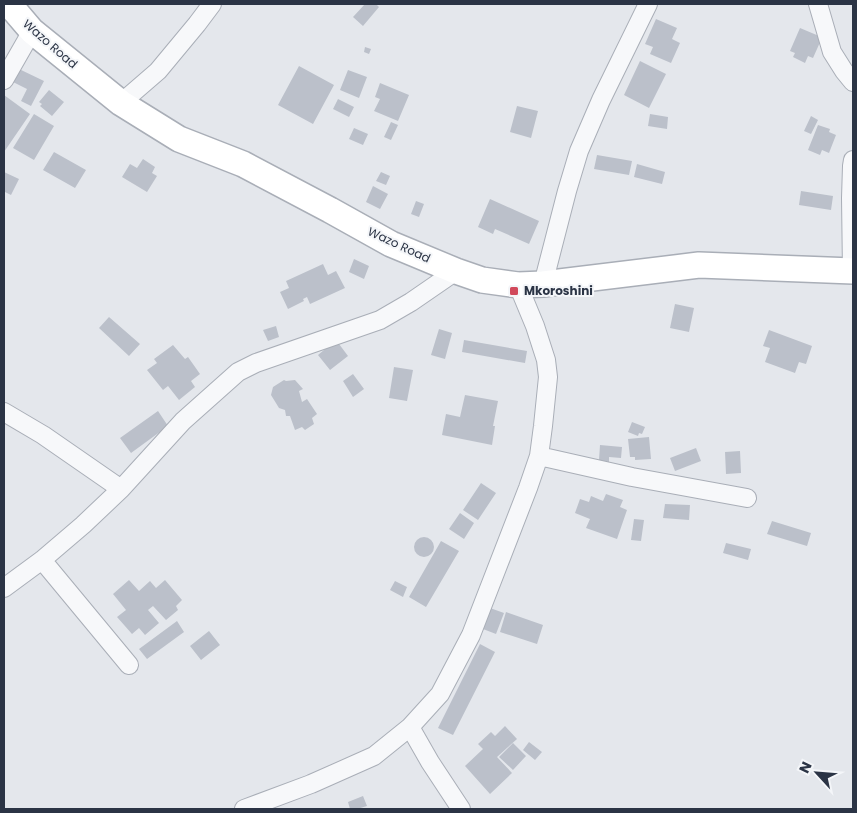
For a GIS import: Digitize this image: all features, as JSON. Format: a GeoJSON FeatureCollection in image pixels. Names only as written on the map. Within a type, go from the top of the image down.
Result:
{"type":"FeatureCollection","features":[{"type":"Feature","properties":{"kind":"main road","name":"Wazo Road"},"geometry":{"type":"LineString","coordinates":[[9,4],[32,31],[121,103],[179,139],[243,164],[391,244],[482,280],[518,285],[543,284],[699,265],[852,271]]}},
{"type":"Feature","properties":{"kind":"street"},"geometry":{"type":"LineString","coordinates":[[121,103],[158,71],[212,4]]}},
{"type":"Feature","properties":{"kind":"street"},"geometry":{"type":"LineString","coordinates":[[543,284],[579,151],[601,100],[648,4]]}},
{"type":"Feature","properties":{"kind":"street"},"geometry":{"type":"LineString","coordinates":[[818,4],[832,52],[853,82]]}},
{"type":"Feature","properties":{"kind":"street"},"geometry":{"type":"LineString","coordinates":[[4,80],[32,31]]}},
{"type":"Feature","properties":{"kind":"street"},"geometry":{"type":"LineString","coordinates":[[852,271],[850,198],[853,160]]}},
{"type":"Feature","properties":{"kind":"street"},"geometry":{"type":"LineString","coordinates":[[4,588],[42,560],[83,525],[121,488],[183,421],[238,372],[256,363],[380,320],[411,302],[456,271]]}},
{"type":"Feature","properties":{"kind":"street"},"geometry":{"type":"LineString","coordinates":[[244,809],[311,784],[374,756],[410,727],[440,694],[471,635],[539,456],[548,377],[546,360],[535,326],[518,285]]}},
{"type":"Feature","properties":{"kind":"street"},"geometry":{"type":"LineString","coordinates":[[4,412],[43,434],[121,488]]}},
{"type":"Feature","properties":{"kind":"street"},"geometry":{"type":"LineString","coordinates":[[539,456],[615,474],[747,498]]}},
{"type":"Feature","properties":{"kind":"street"},"geometry":{"type":"LineString","coordinates":[[42,560],[129,665]]}},
{"type":"Feature","properties":{"kind":"street"},"geometry":{"type":"LineString","coordinates":[[410,727],[430,762],[461,809]]}},
{"type":"Feature","properties":{"kind":"building"},"geometry":{"type":"Polygon","coordinates":[[[365,4],[376,4],[379,7],[363,26],[353,17],[365,4]]]}},
{"type":"Feature","properties":{"kind":"building"},"geometry":{"type":"Polygon","coordinates":[[[656,19],[677,28],[672,39],[680,43],[671,63],[650,54],[653,47],[645,44],[656,19]]]}},
{"type":"Feature","properties":{"kind":"building"},"geometry":{"type":"Polygon","coordinates":[[[800,28],[819,36],[818,38],[821,40],[813,58],[808,56],[805,63],[793,57],[795,53],[790,51],[800,28]]]}},
{"type":"Feature","properties":{"kind":"building"},"geometry":{"type":"Polygon","coordinates":[[[365,47],[371,49],[369,54],[364,52],[365,47]]]}},
{"type":"Feature","properties":{"kind":"building"},"geometry":{"type":"Polygon","coordinates":[[[640,61],[666,74],[649,108],[624,95],[640,61]]]}},
{"type":"Feature","properties":{"kind":"building"},"geometry":{"type":"Polygon","coordinates":[[[299,66],[334,85],[313,124],[278,105],[299,66]]]}},
{"type":"Feature","properties":{"kind":"building"},"geometry":{"type":"Polygon","coordinates":[[[19,69],[44,81],[31,106],[21,101],[27,89],[13,82],[19,69]]]}},
{"type":"Feature","properties":{"kind":"building"},"geometry":{"type":"Polygon","coordinates":[[[348,70],[367,77],[359,98],[340,90],[348,70]]]}},
{"type":"Feature","properties":{"kind":"building"},"geometry":{"type":"Polygon","coordinates":[[[380,83],[409,95],[398,121],[374,111],[380,99],[375,97],[380,83]]]}},
{"type":"Feature","properties":{"kind":"building"},"geometry":{"type":"Polygon","coordinates":[[[49,90],[64,102],[52,116],[40,106],[42,104],[39,102],[49,90]]]}},
{"type":"Feature","properties":{"kind":"building"},"geometry":{"type":"Polygon","coordinates":[[[4,95],[30,114],[4,152],[4,95]]]}},
{"type":"Feature","properties":{"kind":"building"},"geometry":{"type":"Polygon","coordinates":[[[338,99],[354,107],[349,117],[333,109],[338,99]]]}},
{"type":"Feature","properties":{"kind":"building"},"geometry":{"type":"Polygon","coordinates":[[[517,106],[538,111],[531,138],[510,132],[517,106]]]}},
{"type":"Feature","properties":{"kind":"building"},"geometry":{"type":"Polygon","coordinates":[[[34,114],[54,126],[34,160],[13,148],[34,114]]]}},
{"type":"Feature","properties":{"kind":"building"},"geometry":{"type":"Polygon","coordinates":[[[650,114],[668,117],[667,129],[648,126],[650,114]]]}},
{"type":"Feature","properties":{"kind":"building"},"geometry":{"type":"Polygon","coordinates":[[[811,116],[818,120],[811,134],[804,131],[811,116]]]}},
{"type":"Feature","properties":{"kind":"building"},"geometry":{"type":"Polygon","coordinates":[[[391,122],[398,125],[391,140],[384,137],[391,122]]]}},
{"type":"Feature","properties":{"kind":"building"},"geometry":{"type":"Polygon","coordinates":[[[818,125],[830,129],[829,132],[836,135],[829,153],[822,150],[820,155],[808,150],[818,125]]]}},
{"type":"Feature","properties":{"kind":"building"},"geometry":{"type":"Polygon","coordinates":[[[354,128],[368,134],[363,145],[349,139],[354,128]]]}},
{"type":"Feature","properties":{"kind":"building"},"geometry":{"type":"Polygon","coordinates":[[[54,152],[86,170],[75,188],[43,170],[54,152]]]}},
{"type":"Feature","properties":{"kind":"building"},"geometry":{"type":"Polygon","coordinates":[[[597,155],[632,161],[629,175],[594,169],[597,155]]]}},
{"type":"Feature","properties":{"kind":"building"},"geometry":{"type":"Polygon","coordinates":[[[143,159],[155,167],[152,173],[157,176],[147,192],[122,177],[130,164],[137,168],[143,159]]]}},
{"type":"Feature","properties":{"kind":"building"},"geometry":{"type":"Polygon","coordinates":[[[637,164],[665,172],[662,184],[634,177],[637,164]]]}},
{"type":"Feature","properties":{"kind":"building"},"geometry":{"type":"Polygon","coordinates":[[[4,172],[19,179],[11,195],[5,192],[4,196],[4,172]]]}},
{"type":"Feature","properties":{"kind":"building"},"geometry":{"type":"Polygon","coordinates":[[[381,172],[390,176],[386,185],[376,181],[381,172]]]}},
{"type":"Feature","properties":{"kind":"building"},"geometry":{"type":"Polygon","coordinates":[[[373,186],[388,194],[380,209],[366,202],[373,186]]]}},
{"type":"Feature","properties":{"kind":"building"},"geometry":{"type":"Polygon","coordinates":[[[801,191],[833,196],[831,210],[799,205],[801,191]]]}},
{"type":"Feature","properties":{"kind":"building"},"geometry":{"type":"Polygon","coordinates":[[[490,199],[539,221],[529,244],[495,229],[493,234],[478,227],[490,199]]]}},
{"type":"Feature","properties":{"kind":"building"},"geometry":{"type":"Polygon","coordinates":[[[416,201],[424,204],[419,217],[411,214],[416,201]]]}},
{"type":"Feature","properties":{"kind":"building"},"geometry":{"type":"Polygon","coordinates":[[[354,259],[369,266],[364,279],[349,272],[354,259]]]}},
{"type":"Feature","properties":{"kind":"building"},"geometry":{"type":"Polygon","coordinates":[[[323,264],[328,275],[336,271],[345,288],[310,304],[307,297],[303,299],[304,301],[288,309],[280,292],[289,288],[286,281],[323,264]]]}},
{"type":"Feature","properties":{"kind":"building"},"geometry":{"type":"Polygon","coordinates":[[[675,304],[694,308],[689,332],[670,328],[675,304]]]}},
{"type":"Feature","properties":{"kind":"building"},"geometry":{"type":"Polygon","coordinates":[[[109,317],[140,344],[129,356],[99,328],[109,317]]]}},
{"type":"Feature","properties":{"kind":"building"},"geometry":{"type":"Polygon","coordinates":[[[276,326],[279,337],[268,341],[263,330],[276,326]]]}},
{"type":"Feature","properties":{"kind":"building"},"geometry":{"type":"Polygon","coordinates":[[[439,329],[452,333],[445,359],[431,355],[439,329]]]}},
{"type":"Feature","properties":{"kind":"building"},"geometry":{"type":"Polygon","coordinates":[[[769,330],[812,346],[806,364],[799,362],[795,373],[765,362],[770,348],[763,346],[769,330]]]}},
{"type":"Feature","properties":{"kind":"building"},"geometry":{"type":"Polygon","coordinates":[[[336,340],[348,356],[330,370],[318,355],[336,340]]]}},
{"type":"Feature","properties":{"kind":"building"},"geometry":{"type":"Polygon","coordinates":[[[464,340],[527,351],[525,363],[462,352],[464,340]]]}},
{"type":"Feature","properties":{"kind":"building"},"geometry":{"type":"Polygon","coordinates":[[[173,345],[185,359],[188,357],[200,374],[191,381],[195,387],[179,400],[168,386],[163,390],[147,370],[157,363],[154,359],[173,345]]]}},
{"type":"Feature","properties":{"kind":"building"},"geometry":{"type":"Polygon","coordinates":[[[394,367],[413,370],[407,401],[389,398],[394,367]]]}},
{"type":"Feature","properties":{"kind":"building"},"geometry":{"type":"Polygon","coordinates":[[[353,374],[364,389],[353,397],[343,381],[353,374]]]}},
{"type":"Feature","properties":{"kind":"building"},"geometry":{"type":"Polygon","coordinates":[[[284,380],[295,380],[303,389],[299,391],[302,402],[307,399],[317,414],[312,418],[314,424],[305,430],[302,427],[295,430],[290,416],[286,416],[285,410],[279,408],[271,395],[273,387],[284,380]]]}},
{"type":"Feature","properties":{"kind":"building"},"geometry":{"type":"Polygon","coordinates":[[[465,395],[498,401],[493,426],[495,426],[492,445],[442,435],[446,414],[460,417],[465,395]]]}},
{"type":"Feature","properties":{"kind":"building"},"geometry":{"type":"Polygon","coordinates":[[[158,411],[168,426],[131,453],[120,438],[158,411]]]}},
{"type":"Feature","properties":{"kind":"building"},"geometry":{"type":"Polygon","coordinates":[[[632,422],[645,427],[642,434],[639,433],[638,436],[628,432],[632,422]]]}},
{"type":"Feature","properties":{"kind":"building"},"geometry":{"type":"Polygon","coordinates":[[[649,437],[651,459],[635,460],[635,457],[630,457],[628,439],[649,437]]]}},
{"type":"Feature","properties":{"kind":"building"},"geometry":{"type":"Polygon","coordinates":[[[600,445],[622,447],[621,458],[609,457],[609,462],[599,460],[600,445]]]}},
{"type":"Feature","properties":{"kind":"building"},"geometry":{"type":"Polygon","coordinates":[[[696,448],[701,461],[675,471],[670,458],[696,448]]]}},
{"type":"Feature","properties":{"kind":"building"},"geometry":{"type":"Polygon","coordinates":[[[740,451],[741,473],[726,474],[725,452],[740,451]]]}},
{"type":"Feature","properties":{"kind":"building"},"geometry":{"type":"Polygon","coordinates":[[[481,483],[496,493],[478,520],[463,510],[481,483]]]}},
{"type":"Feature","properties":{"kind":"building"},"geometry":{"type":"Polygon","coordinates":[[[606,494],[623,500],[620,507],[627,510],[617,539],[586,528],[590,519],[575,513],[580,499],[589,502],[591,496],[603,501],[606,494]]]}},
{"type":"Feature","properties":{"kind":"building"},"geometry":{"type":"Polygon","coordinates":[[[665,504],[690,505],[689,520],[663,518],[665,504]]]}},
{"type":"Feature","properties":{"kind":"building"},"geometry":{"type":"Polygon","coordinates":[[[460,513],[474,523],[464,539],[449,529],[460,513]]]}},
{"type":"Feature","properties":{"kind":"building"},"geometry":{"type":"Polygon","coordinates":[[[634,519],[644,520],[641,541],[631,540],[634,519]]]}},
{"type":"Feature","properties":{"kind":"building"},"geometry":{"type":"Polygon","coordinates":[[[772,521],[811,533],[807,546],[767,534],[772,521]]]}},
{"type":"Feature","properties":{"kind":"building"},"geometry":{"type":"Polygon","coordinates":[[[424,537],[431,540],[434,547],[431,554],[424,557],[417,554],[414,547],[417,540],[424,537]]]}},
{"type":"Feature","properties":{"kind":"building"},"geometry":{"type":"Polygon","coordinates":[[[441,541],[459,551],[426,607],[409,597],[441,541]]]}},
{"type":"Feature","properties":{"kind":"building"},"geometry":{"type":"Polygon","coordinates":[[[726,543],[751,549],[748,560],[723,553],[726,543]]]}},
{"type":"Feature","properties":{"kind":"building"},"geometry":{"type":"Polygon","coordinates":[[[129,580],[139,591],[150,581],[156,588],[165,580],[182,600],[176,606],[178,610],[166,620],[153,606],[148,610],[159,623],[145,635],[139,628],[132,634],[117,617],[126,610],[113,594],[129,580]]]}},
{"type":"Feature","properties":{"kind":"building"},"geometry":{"type":"Polygon","coordinates":[[[395,581],[407,587],[403,597],[390,590],[395,581]]]}},
{"type":"Feature","properties":{"kind":"building"},"geometry":{"type":"Polygon","coordinates":[[[490,608],[504,613],[496,634],[483,629],[490,608]]]}},
{"type":"Feature","properties":{"kind":"building"},"geometry":{"type":"Polygon","coordinates":[[[506,612],[543,625],[537,644],[500,632],[506,612]]]}},
{"type":"Feature","properties":{"kind":"building"},"geometry":{"type":"Polygon","coordinates":[[[177,621],[184,632],[147,659],[139,649],[177,621]]]}},
{"type":"Feature","properties":{"kind":"building"},"geometry":{"type":"Polygon","coordinates":[[[209,631],[220,645],[201,660],[190,646],[209,631]]]}},
{"type":"Feature","properties":{"kind":"building"},"geometry":{"type":"Polygon","coordinates":[[[480,644],[495,652],[453,735],[438,728],[480,644]]]}},
{"type":"Feature","properties":{"kind":"building"},"geometry":{"type":"Polygon","coordinates":[[[505,726],[517,739],[497,757],[512,773],[490,794],[465,766],[483,749],[478,744],[491,732],[495,736],[505,726]]]}},
{"type":"Feature","properties":{"kind":"building"},"geometry":{"type":"Polygon","coordinates":[[[529,742],[542,752],[535,760],[523,750],[529,742]]]}},
{"type":"Feature","properties":{"kind":"building"},"geometry":{"type":"Polygon","coordinates":[[[513,743],[526,756],[513,770],[499,757],[513,743]]]}},
{"type":"Feature","properties":{"kind":"building"},"geometry":{"type":"Polygon","coordinates":[[[363,796],[367,806],[350,809],[348,802],[363,796]]]}},
{"type":"Feature","properties":{"kind":"place","name":"Mkoroshini"},"geometry":{"type":"Point","coordinates":[514,291]}}]}
